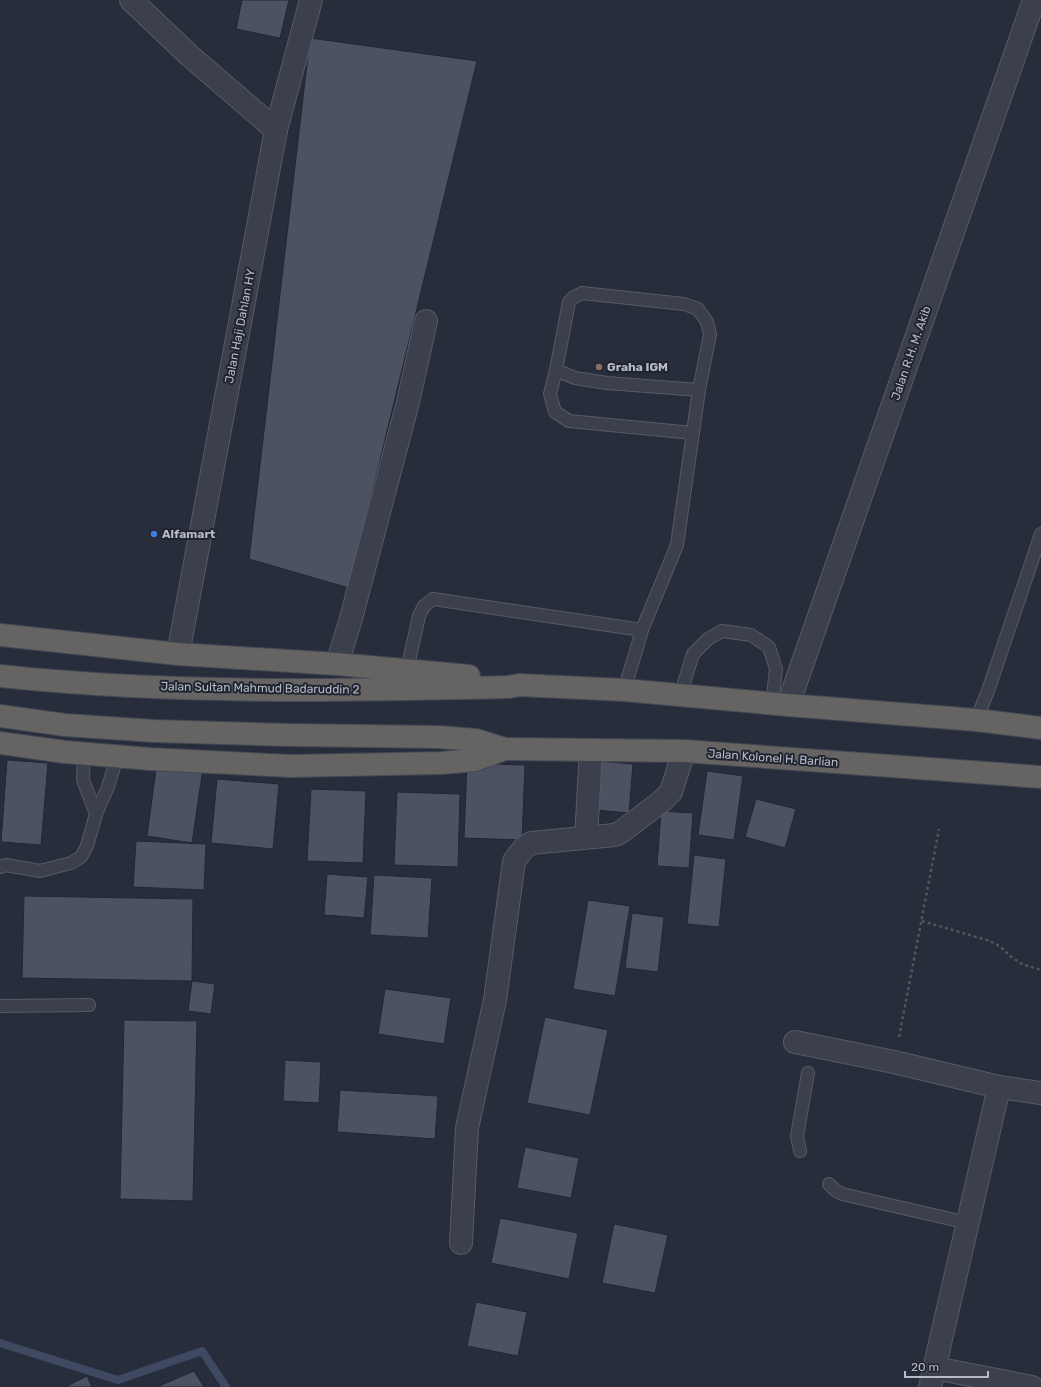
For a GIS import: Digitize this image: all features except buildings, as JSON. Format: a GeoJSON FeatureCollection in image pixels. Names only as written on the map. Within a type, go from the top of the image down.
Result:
{"type":"FeatureCollection","features":[{"type":"Feature","properties":{"kind":"highway"},"geometry":{"type":"LineString","coordinates":[[0,635],[178,654],[407,670],[511,681],[514,686],[624,690],[780,705],[976,720],[1041,728]]}},
{"type":"Feature","properties":{"kind":"highway","name":"Jalan Sultan Mahmud Badaruddin 2"},"geometry":{"type":"LineString","coordinates":[[0,676],[163,688],[323,690],[514,686]]}},
{"type":"Feature","properties":{"kind":"highway"},"geometry":{"type":"LineString","coordinates":[[0,716],[65,725],[154,731],[438,737],[476,740],[500,748]]}},
{"type":"Feature","properties":{"kind":"highway"},"geometry":{"type":"LineString","coordinates":[[0,743],[84,754],[291,766],[426,764],[475,760],[500,748]]}},
{"type":"Feature","properties":{"kind":"highway","name":"Jalan Kolonel H. Barlian"},"geometry":{"type":"LineString","coordinates":[[500,748],[684,751],[1041,777]]}},
{"type":"Feature","properties":{"kind":"street"},"geometry":{"type":"LineString","coordinates":[[131,0],[190,56],[276,130]]}},
{"type":"Feature","properties":{"kind":"street","name":"Jalan Haji Dahlan HY"},"geometry":{"type":"LineString","coordinates":[[178,654],[276,130],[311,0]]}},
{"type":"Feature","properties":{"kind":"street","name":"Jalan R.H. M. Akib"},"geometry":{"type":"LineString","coordinates":[[780,705],[1034,0]]}},
{"type":"Feature","properties":{"kind":"street"},"geometry":{"type":"LineString","coordinates":[[337,664],[350,622],[406,410],[426,321]]}},
{"type":"Feature","properties":{"kind":"street"},"geometry":{"type":"LineString","coordinates":[[586,838],[591,750]]}},
{"type":"Feature","properties":{"kind":"street"},"geometry":{"type":"LineString","coordinates":[[461,1243],[468,1128],[495,1000],[514,861],[524,848],[531,844],[615,835],[621,832],[662,801],[671,792],[684,751]]}},
{"type":"Feature","properties":{"kind":"street"},"geometry":{"type":"LineString","coordinates":[[795,1042],[894,1062],[999,1087],[1041,1092]]}},
{"type":"Feature","properties":{"kind":"street"},"geometry":{"type":"LineString","coordinates":[[999,1087],[932,1377],[1032,1387]]}},
{"type":"Feature","properties":{"kind":"lane"},"geometry":{"type":"LineString","coordinates":[[624,690],[642,630],[677,545],[693,433],[699,390],[710,334],[707,322],[698,309],[684,304],[582,293],[574,297],[569,302],[550,394],[555,412],[569,421],[693,433]]}},
{"type":"Feature","properties":{"kind":"lane"},"geometry":{"type":"LineString","coordinates":[[556,370],[575,378],[607,383],[699,390]]}},
{"type":"Feature","properties":{"kind":"lane"},"geometry":{"type":"LineString","coordinates":[[976,720],[988,691],[1041,534]]}},
{"type":"Feature","properties":{"kind":"lane"},"geometry":{"type":"LineString","coordinates":[[407,670],[419,616],[424,606],[433,599],[642,630]]}},
{"type":"Feature","properties":{"kind":"lane"},"geometry":{"type":"LineString","coordinates":[[680,696],[693,654],[708,639],[722,631],[751,635],[769,647],[776,669],[780,705]]}},
{"type":"Feature","properties":{"kind":"lane"},"geometry":{"type":"LineString","coordinates":[[84,754],[83,780],[96,814]]}},
{"type":"Feature","properties":{"kind":"lane"},"geometry":{"type":"LineString","coordinates":[[0,867],[6,865],[40,871],[72,863],[81,857],[87,846],[96,814],[108,788],[117,756]]}},
{"type":"Feature","properties":{"kind":"lane"},"geometry":{"type":"LineString","coordinates":[[0,1006],[89,1005]]}},
{"type":"Feature","properties":{"kind":"lane"},"geometry":{"type":"LineString","coordinates":[[800,1151],[797,1136],[808,1073]]}},
{"type":"Feature","properties":{"kind":"lane"},"geometry":{"type":"LineString","coordinates":[[829,1184],[842,1194],[968,1223]]}},
{"type":"Feature","properties":{"kind":"path"},"geometry":{"type":"LineString","coordinates":[[894,1062],[939,829]]}},
{"type":"Feature","properties":{"kind":"path"},"geometry":{"type":"LineString","coordinates":[[922,921],[990,941],[1001,947],[1010,956],[1022,964],[1041,970]]}},
{"type":"Feature","properties":{"kind":"waterway"},"geometry":{"type":"LineString","coordinates":[[0,1343],[118,1380],[202,1351],[226,1387]]}},
{"type":"Feature","properties":{"kind":"place","name":"Graha IGM"},"geometry":{"type":"Point","coordinates":[599,367]}},
{"type":"Feature","properties":{"kind":"place","name":"Alfamart"},"geometry":{"type":"Point","coordinates":[154,534]}}]}
